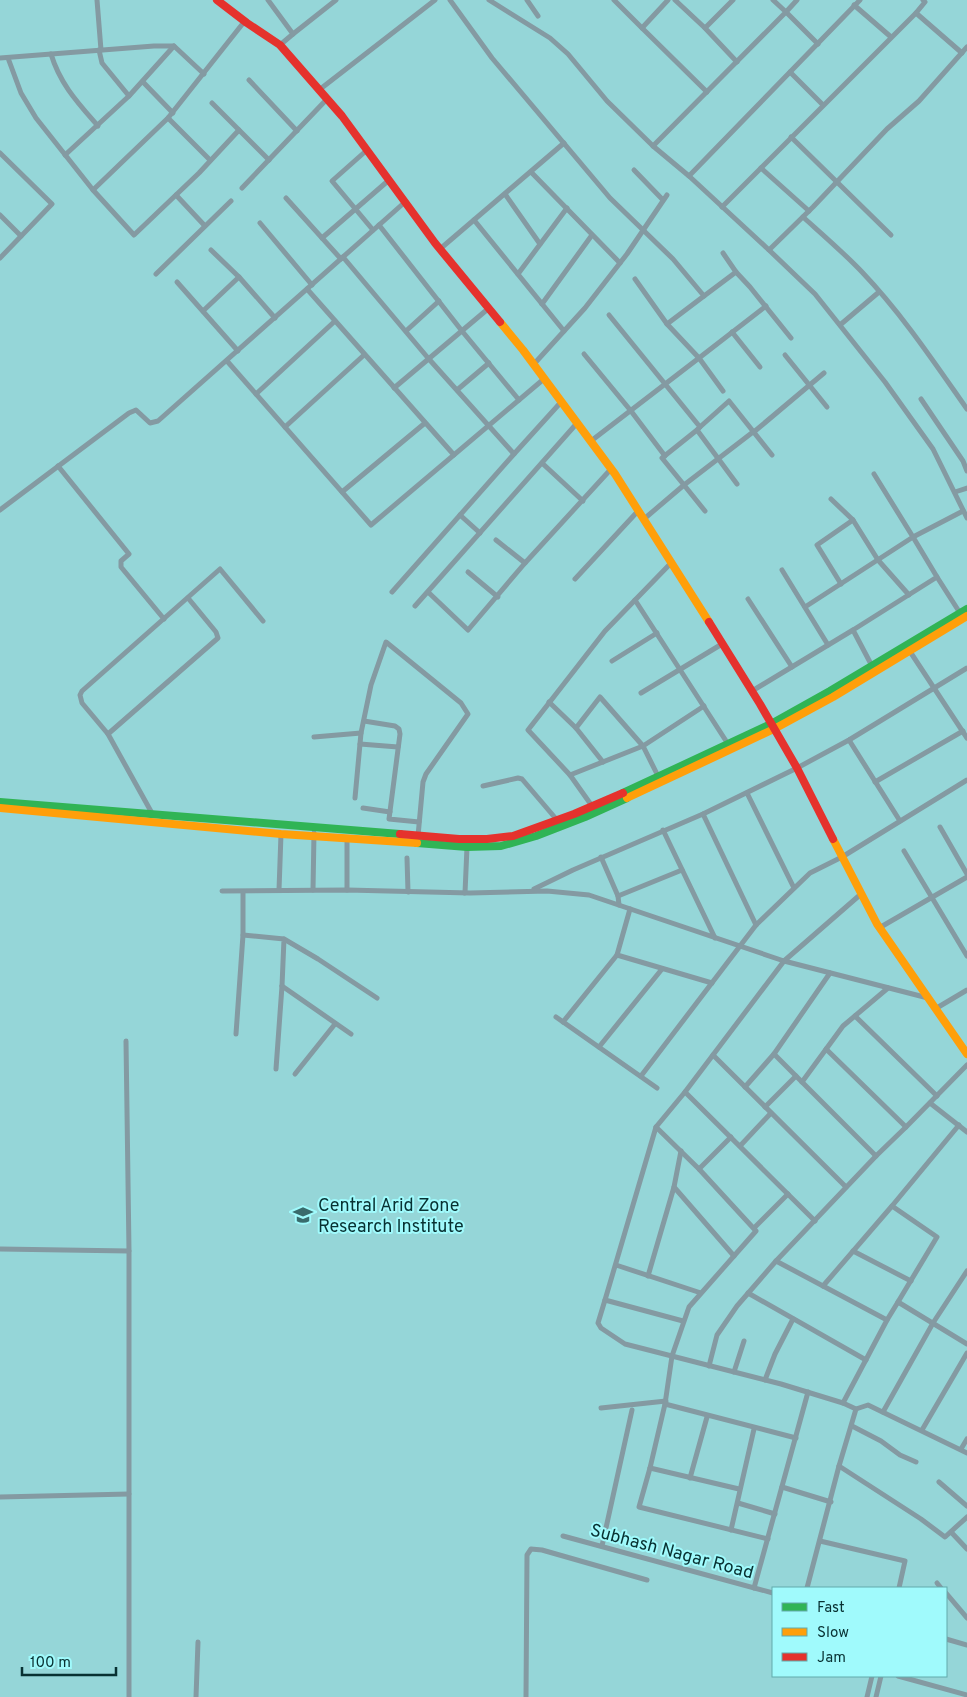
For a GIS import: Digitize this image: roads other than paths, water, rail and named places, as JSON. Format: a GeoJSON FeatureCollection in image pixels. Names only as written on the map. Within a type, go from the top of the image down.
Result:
{"type":"FeatureCollection","features":[{"type":"Feature","properties":{"kind":"main road"},"geometry":{"type":"LineString","coordinates":[[219,0],[244,22],[280,45],[327,99],[440,249],[545,378],[612,469],[752,691],[797,768],[879,928],[967,1054]]}},
{"type":"Feature","properties":{"kind":"main road"},"geometry":{"type":"LineString","coordinates":[[0,808],[281,834],[314,832],[347,838],[467,847],[501,846],[536,836],[592,813],[833,697],[909,650],[965,612]]}},
{"type":"Feature","properties":{"kind":"main road"},"geometry":{"type":"LineString","coordinates":[[0,802],[152,815],[314,832],[459,839],[498,838],[520,834],[592,806],[728,744],[772,727],[965,612]]}},
{"type":"Feature","properties":{"kind":"street"},"geometry":{"type":"LineString","coordinates":[[97,0],[102,63],[129,96]]}},
{"type":"Feature","properties":{"kind":"street"},"geometry":{"type":"LineString","coordinates":[[268,0],[293,34]]}},
{"type":"Feature","properties":{"kind":"street"},"geometry":{"type":"LineString","coordinates":[[319,90],[435,0]]}},
{"type":"Feature","properties":{"kind":"street"},"geometry":{"type":"LineString","coordinates":[[450,0],[492,58],[610,198],[674,259],[704,296]]}},
{"type":"Feature","properties":{"kind":"street"},"geometry":{"type":"LineString","coordinates":[[489,0],[550,38],[568,54],[607,101],[653,146],[689,176],[815,294],[885,382],[933,449],[967,518]]}},
{"type":"Feature","properties":{"kind":"street"},"geometry":{"type":"LineString","coordinates":[[527,0],[538,16]]}},
{"type":"Feature","properties":{"kind":"street"},"geometry":{"type":"LineString","coordinates":[[614,0],[707,92]]}},
{"type":"Feature","properties":{"kind":"street"},"geometry":{"type":"LineString","coordinates":[[642,28],[668,0]]}},
{"type":"Feature","properties":{"kind":"street"},"geometry":{"type":"LineString","coordinates":[[675,0],[737,62]]}},
{"type":"Feature","properties":{"kind":"street"},"geometry":{"type":"LineString","coordinates":[[705,28],[733,0]]}},
{"type":"Feature","properties":{"kind":"street"},"geometry":{"type":"LineString","coordinates":[[773,0],[818,44]]}},
{"type":"Feature","properties":{"kind":"street"},"geometry":{"type":"LineString","coordinates":[[653,146],[797,0]]}},
{"type":"Feature","properties":{"kind":"street"},"geometry":{"type":"LineString","coordinates":[[689,176],[860,0]]}},
{"type":"Feature","properties":{"kind":"street"},"geometry":{"type":"LineString","coordinates":[[280,45],[334,1]]}},
{"type":"Feature","properties":{"kind":"street"},"geometry":{"type":"LineString","coordinates":[[722,207],[916,13],[925,1]]}},
{"type":"Feature","properties":{"kind":"street"},"geometry":{"type":"LineString","coordinates":[[854,5],[891,37]]}},
{"type":"Feature","properties":{"kind":"street"},"geometry":{"type":"LineString","coordinates":[[916,13],[962,53]]}},
{"type":"Feature","properties":{"kind":"street"},"geometry":{"type":"LineString","coordinates":[[93,190],[173,113],[244,22]]}},
{"type":"Feature","properties":{"kind":"street"},"geometry":{"type":"LineString","coordinates":[[66,155],[143,82],[174,46]]}},
{"type":"Feature","properties":{"kind":"street"},"geometry":{"type":"LineString","coordinates":[[0,58],[174,46],[204,74]]}},
{"type":"Feature","properties":{"kind":"street"},"geometry":{"type":"LineString","coordinates":[[769,250],[887,129],[919,101],[967,47]]}},
{"type":"Feature","properties":{"kind":"street"},"geometry":{"type":"LineString","coordinates":[[51,54],[55,68],[65,87],[98,126]]}},
{"type":"Feature","properties":{"kind":"street"},"geometry":{"type":"LineString","coordinates":[[8,58],[22,93],[36,118],[93,190],[134,235],[239,130]]}},
{"type":"Feature","properties":{"kind":"street"},"geometry":{"type":"LineString","coordinates":[[790,72],[823,105]]}},
{"type":"Feature","properties":{"kind":"street"},"geometry":{"type":"LineString","coordinates":[[249,80],[297,131]]}},
{"type":"Feature","properties":{"kind":"street"},"geometry":{"type":"LineString","coordinates":[[143,82],[173,113]]}},
{"type":"Feature","properties":{"kind":"street"},"geometry":{"type":"LineString","coordinates":[[242,188],[327,99]]}},
{"type":"Feature","properties":{"kind":"street"},"geometry":{"type":"LineString","coordinates":[[212,103],[269,160]]}},
{"type":"Feature","properties":{"kind":"street"},"geometry":{"type":"LineString","coordinates":[[168,118],[210,160]]}},
{"type":"Feature","properties":{"kind":"street"},"geometry":{"type":"LineString","coordinates":[[791,137],[891,235]]}},
{"type":"Feature","properties":{"kind":"street"},"geometry":{"type":"LineString","coordinates":[[440,249],[564,143]]}},
{"type":"Feature","properties":{"kind":"street"},"geometry":{"type":"LineString","coordinates":[[367,150],[332,181],[373,230]]}},
{"type":"Feature","properties":{"kind":"street"},"geometry":{"type":"LineString","coordinates":[[0,153],[52,204],[0,258]]}},
{"type":"Feature","properties":{"kind":"street"},"geometry":{"type":"LineString","coordinates":[[761,168],[809,211]]}},
{"type":"Feature","properties":{"kind":"street"},"geometry":{"type":"LineString","coordinates":[[534,364],[585,308],[620,263],[665,197],[634,170]]}},
{"type":"Feature","properties":{"kind":"street"},"geometry":{"type":"LineString","coordinates":[[531,172],[620,263]]}},
{"type":"Feature","properties":{"kind":"street"},"geometry":{"type":"LineString","coordinates":[[322,238],[389,180]]}},
{"type":"Feature","properties":{"kind":"street"},"geometry":{"type":"LineString","coordinates":[[176,194],[205,226]]}},
{"type":"Feature","properties":{"kind":"street"},"geometry":{"type":"LineString","coordinates":[[505,194],[540,244]]}},
{"type":"Feature","properties":{"kind":"street"},"geometry":{"type":"LineString","coordinates":[[286,198],[342,258],[514,454]]}},
{"type":"Feature","properties":{"kind":"street"},"geometry":{"type":"LineString","coordinates":[[156,274],[231,200]]}},
{"type":"Feature","properties":{"kind":"street"},"geometry":{"type":"LineString","coordinates":[[0,510],[133,411],[138,412],[150,422],[158,421],[405,202]]}},
{"type":"Feature","properties":{"kind":"street"},"geometry":{"type":"LineString","coordinates":[[518,274],[567,208]]}},
{"type":"Feature","properties":{"kind":"street"},"geometry":{"type":"LineString","coordinates":[[0,215],[21,236]]}},
{"type":"Feature","properties":{"kind":"street"},"geometry":{"type":"LineString","coordinates":[[803,217],[861,271],[880,292],[925,348],[967,409]]}},
{"type":"Feature","properties":{"kind":"street"},"geometry":{"type":"LineString","coordinates":[[474,220],[564,331]]}},
{"type":"Feature","properties":{"kind":"street"},"geometry":{"type":"LineString","coordinates":[[260,223],[335,321],[454,455]]}},
{"type":"Feature","properties":{"kind":"street"},"geometry":{"type":"LineString","coordinates":[[379,225],[519,400]]}},
{"type":"Feature","properties":{"kind":"street"},"geometry":{"type":"LineString","coordinates":[[542,304],[592,235]]}},
{"type":"Feature","properties":{"kind":"street"},"geometry":{"type":"LineString","coordinates":[[211,250],[239,277],[275,318]]}},
{"type":"Feature","properties":{"kind":"street"},"geometry":{"type":"LineString","coordinates":[[723,253],[736,272],[791,338]]}},
{"type":"Feature","properties":{"kind":"street"},"geometry":{"type":"LineString","coordinates":[[667,324],[736,272]]}},
{"type":"Feature","properties":{"kind":"street"},"geometry":{"type":"LineString","coordinates":[[202,311],[239,277]]}},
{"type":"Feature","properties":{"kind":"street"},"geometry":{"type":"LineString","coordinates":[[635,279],[667,324],[699,358],[723,391]]}},
{"type":"Feature","properties":{"kind":"street"},"geometry":{"type":"LineString","coordinates":[[177,282],[238,351]]}},
{"type":"Feature","properties":{"kind":"street"},"geometry":{"type":"LineString","coordinates":[[840,325],[880,292]]}},
{"type":"Feature","properties":{"kind":"street"},"geometry":{"type":"LineString","coordinates":[[406,331],[439,301]]}},
{"type":"Feature","properties":{"kind":"street"},"geometry":{"type":"LineString","coordinates":[[591,441],[766,306]]}},
{"type":"Feature","properties":{"kind":"street"},"geometry":{"type":"LineString","coordinates":[[394,388],[489,308]]}},
{"type":"Feature","properties":{"kind":"street"},"geometry":{"type":"LineString","coordinates":[[609,315],[665,384],[737,484]]}},
{"type":"Feature","properties":{"kind":"street"},"geometry":{"type":"LineString","coordinates":[[256,394],[335,321]]}},
{"type":"Feature","properties":{"kind":"street"},"geometry":{"type":"LineString","coordinates":[[732,332],[760,367]]}},
{"type":"Feature","properties":{"kind":"street"},"geometry":{"type":"LineString","coordinates":[[584,354],[665,456]]}},
{"type":"Feature","properties":{"kind":"street"},"geometry":{"type":"LineString","coordinates":[[285,427],[364,355]]}},
{"type":"Feature","properties":{"kind":"street"},"geometry":{"type":"LineString","coordinates":[[785,355],[828,407]]}},
{"type":"Feature","properties":{"kind":"street"},"geometry":{"type":"LineString","coordinates":[[227,361],[371,525],[545,378]]}},
{"type":"Feature","properties":{"kind":"street"},"geometry":{"type":"LineString","coordinates":[[457,390],[489,363]]}},
{"type":"Feature","properties":{"kind":"street"},"geometry":{"type":"LineString","coordinates":[[644,519],[824,373]]}},
{"type":"Feature","properties":{"kind":"street"},"geometry":{"type":"LineString","coordinates":[[921,399],[967,471]]}},
{"type":"Feature","properties":{"kind":"street"},"geometry":{"type":"LineString","coordinates":[[392,592],[562,401]]}},
{"type":"Feature","properties":{"kind":"street"},"geometry":{"type":"LineString","coordinates":[[705,512],[662,458],[729,401],[772,455]]}},
{"type":"Feature","properties":{"kind":"street"},"geometry":{"type":"LineString","coordinates":[[415,606],[578,422]]}},
{"type":"Feature","properties":{"kind":"street"},"geometry":{"type":"LineString","coordinates":[[342,492],[425,423]]}},
{"type":"Feature","properties":{"kind":"street"},"geometry":{"type":"LineString","coordinates":[[542,463],[583,501]]}},
{"type":"Feature","properties":{"kind":"street"},"geometry":{"type":"LineString","coordinates":[[58,466],[128,554],[121,561],[120,567],[164,619]]}},
{"type":"Feature","properties":{"kind":"street"},"geometry":{"type":"LineString","coordinates":[[428,592],[468,630],[525,563],[612,469]]}},
{"type":"Feature","properties":{"kind":"street"},"geometry":{"type":"LineString","coordinates":[[874,474],[937,577],[965,612]]}},
{"type":"Feature","properties":{"kind":"street"},"geometry":{"type":"LineString","coordinates":[[955,492],[967,488]]}},
{"type":"Feature","properties":{"kind":"street"},"geometry":{"type":"LineString","coordinates":[[831,499],[852,520],[878,560],[909,595]]}},
{"type":"Feature","properties":{"kind":"street"},"geometry":{"type":"LineString","coordinates":[[575,579],[638,510]]}},
{"type":"Feature","properties":{"kind":"street"},"geometry":{"type":"LineString","coordinates":[[805,607],[913,538],[964,511]]}},
{"type":"Feature","properties":{"kind":"street"},"geometry":{"type":"LineString","coordinates":[[460,515],[480,533]]}},
{"type":"Feature","properties":{"kind":"street"},"geometry":{"type":"LineString","coordinates":[[841,584],[817,546],[852,520]]}},
{"type":"Feature","properties":{"kind":"street"},"geometry":{"type":"LineString","coordinates":[[496,540],[525,563]]}},
{"type":"Feature","properties":{"kind":"street"},"geometry":{"type":"LineString","coordinates":[[592,806],[570,775],[528,730],[605,631],[672,562]]}},
{"type":"Feature","properties":{"kind":"street"},"geometry":{"type":"LineString","coordinates":[[152,815],[108,734],[82,703],[80,695],[82,691],[220,569],[263,621]]}},
{"type":"Feature","properties":{"kind":"street"},"geometry":{"type":"LineString","coordinates":[[782,570],[828,645]]}},
{"type":"Feature","properties":{"kind":"street"},"geometry":{"type":"LineString","coordinates":[[468,572],[498,597]]}},
{"type":"Feature","properties":{"kind":"street"},"geometry":{"type":"LineString","coordinates":[[752,691],[937,577]]}},
{"type":"Feature","properties":{"kind":"street"},"geometry":{"type":"LineString","coordinates":[[108,734],[218,638],[216,632],[188,598]]}},
{"type":"Feature","properties":{"kind":"street"},"geometry":{"type":"LineString","coordinates":[[748,599],[792,667]]}},
{"type":"Feature","properties":{"kind":"street"},"geometry":{"type":"LineString","coordinates":[[636,600],[728,744]]}},
{"type":"Feature","properties":{"kind":"street"},"geometry":{"type":"LineString","coordinates":[[853,630],[872,666]]}},
{"type":"Feature","properties":{"kind":"street"},"geometry":{"type":"LineString","coordinates":[[612,661],[657,633]]}},
{"type":"Feature","properties":{"kind":"street"},"geometry":{"type":"LineString","coordinates":[[355,798],[361,733],[371,685],[386,642],[461,703],[468,714],[426,774],[423,782],[418,836]]}},
{"type":"Feature","properties":{"kind":"street"},"geometry":{"type":"LineString","coordinates":[[641,693],[722,644]]}},
{"type":"Feature","properties":{"kind":"street"},"geometry":{"type":"LineString","coordinates":[[909,650],[967,738]]}},
{"type":"Feature","properties":{"kind":"street"},"geometry":{"type":"LineString","coordinates":[[532,891],[601,857],[703,814],[797,768],[849,740],[967,668]]}},
{"type":"Feature","properties":{"kind":"street"},"geometry":{"type":"LineString","coordinates":[[576,728],[600,697],[642,746],[658,776]]}},
{"type":"Feature","properties":{"kind":"street"},"geometry":{"type":"LineString","coordinates":[[549,702],[576,728],[603,762]]}},
{"type":"Feature","properties":{"kind":"street"},"geometry":{"type":"LineString","coordinates":[[570,775],[642,746],[704,706]]}},
{"type":"Feature","properties":{"kind":"street"},"geometry":{"type":"LineString","coordinates":[[364,721],[397,728],[400,732],[389,819],[420,822]]}},
{"type":"Feature","properties":{"kind":"street"},"geometry":{"type":"LineString","coordinates":[[875,782],[963,731]]}},
{"type":"Feature","properties":{"kind":"street"},"geometry":{"type":"LineString","coordinates":[[314,737],[361,733]]}},
{"type":"Feature","properties":{"kind":"street"},"geometry":{"type":"LineString","coordinates":[[849,740],[900,821]]}},
{"type":"Feature","properties":{"kind":"street"},"geometry":{"type":"LineString","coordinates":[[360,744],[398,747]]}},
{"type":"Feature","properties":{"kind":"street"},"geometry":{"type":"LineString","coordinates":[[483,786],[518,778],[522,779],[557,820]]}},
{"type":"Feature","properties":{"kind":"street"},"geometry":{"type":"LineString","coordinates":[[641,1076],[756,925],[810,873],[842,858],[967,780]]}},
{"type":"Feature","properties":{"kind":"street"},"geometry":{"type":"LineString","coordinates":[[747,793],[794,888]]}},
{"type":"Feature","properties":{"kind":"street"},"geometry":{"type":"LineString","coordinates":[[363,808],[390,812]]}},
{"type":"Feature","properties":{"kind":"street"},"geometry":{"type":"LineString","coordinates":[[703,814],[756,925]]}},
{"type":"Feature","properties":{"kind":"street"},"geometry":{"type":"LineString","coordinates":[[879,928],[967,876],[940,827]]}},
{"type":"Feature","properties":{"kind":"street"},"geometry":{"type":"LineString","coordinates":[[663,830],[715,938]]}},
{"type":"Feature","properties":{"kind":"street"},"geometry":{"type":"LineString","coordinates":[[313,890],[314,832]]}},
{"type":"Feature","properties":{"kind":"street"},"geometry":{"type":"LineString","coordinates":[[279,890],[281,834]]}},
{"type":"Feature","properties":{"kind":"street"},"geometry":{"type":"LineString","coordinates":[[347,838],[347,890]]}},
{"type":"Feature","properties":{"kind":"street"},"geometry":{"type":"LineString","coordinates":[[465,893],[467,847]]}},
{"type":"Feature","properties":{"kind":"street"},"geometry":{"type":"LineString","coordinates":[[904,851],[967,956]]}},
{"type":"Feature","properties":{"kind":"street"},"geometry":{"type":"LineString","coordinates":[[601,857],[618,896],[619,905]]}},
{"type":"Feature","properties":{"kind":"street"},"geometry":{"type":"LineString","coordinates":[[407,858],[408,892]]}},
{"type":"Feature","properties":{"kind":"street"},"geometry":{"type":"LineString","coordinates":[[618,896],[682,870]]}},
{"type":"Feature","properties":{"kind":"street"},"geometry":{"type":"LineString","coordinates":[[222,891],[347,890],[465,893],[532,891],[568,892],[588,895],[784,961],[928,998]]}},
{"type":"Feature","properties":{"kind":"street"},"geometry":{"type":"LineString","coordinates":[[236,1034],[243,935],[243,892]]}},
{"type":"Feature","properties":{"kind":"street"},"geometry":{"type":"LineString","coordinates":[[861,894],[784,961],[713,1056],[656,1127],[598,1323],[603,1331],[625,1344],[808,1392],[856,1409],[868,1405],[967,1453]]}},
{"type":"Feature","properties":{"kind":"street"},"geometry":{"type":"LineString","coordinates":[[563,1022],[617,955],[630,909]]}},
{"type":"Feature","properties":{"kind":"street"},"geometry":{"type":"LineString","coordinates":[[243,935],[284,939],[377,998]]}},
{"type":"Feature","properties":{"kind":"street"},"geometry":{"type":"LineString","coordinates":[[276,1069],[284,939]]}},
{"type":"Feature","properties":{"kind":"street"},"geometry":{"type":"LineString","coordinates":[[617,955],[712,983]]}},
{"type":"Feature","properties":{"kind":"street"},"geometry":{"type":"LineString","coordinates":[[599,1047],[662,969]]}},
{"type":"Feature","properties":{"kind":"street"},"geometry":{"type":"LineString","coordinates":[[745,1087],[774,1054],[830,973]]}},
{"type":"Feature","properties":{"kind":"street"},"geometry":{"type":"LineString","coordinates":[[282,986],[351,1034]]}},
{"type":"Feature","properties":{"kind":"street"},"geometry":{"type":"LineString","coordinates":[[802,1082],[842,1026],[888,988]]}},
{"type":"Feature","properties":{"kind":"street"},"geometry":{"type":"LineString","coordinates":[[935,1009],[967,990]]}},
{"type":"Feature","properties":{"kind":"street"},"geometry":{"type":"LineString","coordinates":[[855,1016],[937,1096]]}},
{"type":"Feature","properties":{"kind":"street"},"geometry":{"type":"LineString","coordinates":[[556,1018],[657,1088]]}},
{"type":"Feature","properties":{"kind":"street"},"geometry":{"type":"LineString","coordinates":[[295,1074],[334,1024]]}},
{"type":"Feature","properties":{"kind":"street"},"geometry":{"type":"LineString","coordinates":[[126,1041],[129,1250],[129,1697]]}},
{"type":"Feature","properties":{"kind":"street"},"geometry":{"type":"LineString","coordinates":[[826,1049],[906,1127]]}},
{"type":"Feature","properties":{"kind":"street"},"geometry":{"type":"LineString","coordinates":[[774,1054],[876,1156]]}},
{"type":"Feature","properties":{"kind":"street"},"geometry":{"type":"LineString","coordinates":[[713,1056],[846,1187]]}},
{"type":"Feature","properties":{"kind":"street"},"geometry":{"type":"LineString","coordinates":[[709,1366],[717,1335],[748,1293],[846,1187],[967,1065]]}},
{"type":"Feature","properties":{"kind":"street"},"geometry":{"type":"LineString","coordinates":[[765,1106],[796,1076]]}},
{"type":"Feature","properties":{"kind":"street"},"geometry":{"type":"LineString","coordinates":[[685,1092],[815,1221]]}},
{"type":"Feature","properties":{"kind":"street"},"geometry":{"type":"LineString","coordinates":[[930,1103],[967,1132]]}},
{"type":"Feature","properties":{"kind":"street"},"geometry":{"type":"LineString","coordinates":[[740,1146],[771,1113]]}},
{"type":"Feature","properties":{"kind":"street"},"geometry":{"type":"LineString","coordinates":[[823,1286],[959,1125]]}},
{"type":"Feature","properties":{"kind":"street"},"geometry":{"type":"LineString","coordinates":[[656,1127],[699,1169],[756,1230],[701,1293],[690,1307],[683,1321],[672,1356],[665,1403],[639,1507],[768,1539]]}},
{"type":"Feature","properties":{"kind":"street"},"geometry":{"type":"LineString","coordinates":[[699,1169],[731,1137]]}},
{"type":"Feature","properties":{"kind":"street"},"geometry":{"type":"LineString","coordinates":[[648,1276],[674,1187],[681,1151]]}},
{"type":"Feature","properties":{"kind":"street"},"geometry":{"type":"LineString","coordinates":[[674,1187],[734,1256]]}},
{"type":"Feature","properties":{"kind":"street"},"geometry":{"type":"LineString","coordinates":[[754,1228],[788,1194]]}},
{"type":"Feature","properties":{"kind":"street"},"geometry":{"type":"LineString","coordinates":[[843,1403],[887,1320],[937,1237],[892,1206]]}},
{"type":"Feature","properties":{"kind":"street"},"geometry":{"type":"LineString","coordinates":[[0,1249],[129,1250]]}},
{"type":"Feature","properties":{"kind":"street"},"geometry":{"type":"LineString","coordinates":[[853,1252],[911,1281]]}},
{"type":"Feature","properties":{"kind":"street"},"geometry":{"type":"LineString","coordinates":[[776,1261],[887,1320]]}},
{"type":"Feature","properties":{"kind":"street"},"geometry":{"type":"LineString","coordinates":[[616,1265],[701,1293]]}},
{"type":"Feature","properties":{"kind":"street"},"geometry":{"type":"LineString","coordinates":[[883,1412],[933,1322],[967,1271]]}},
{"type":"Feature","properties":{"kind":"street"},"geometry":{"type":"LineString","coordinates":[[748,1293],[866,1360]]}},
{"type":"Feature","properties":{"kind":"street"},"geometry":{"type":"LineString","coordinates":[[604,1300],[683,1321]]}},
{"type":"Feature","properties":{"kind":"street"},"geometry":{"type":"LineString","coordinates":[[898,1302],[967,1344]]}},
{"type":"Feature","properties":{"kind":"street"},"geometry":{"type":"LineString","coordinates":[[765,1380],[775,1354],[793,1319]]}},
{"type":"Feature","properties":{"kind":"street"},"geometry":{"type":"LineString","coordinates":[[734,1372],[744,1341]]}},
{"type":"Feature","properties":{"kind":"street"},"geometry":{"type":"LineString","coordinates":[[922,1430],[967,1353]]}},
{"type":"Feature","properties":{"kind":"street"},"geometry":{"type":"LineString","coordinates":[[754,1588],[808,1392]]}},
{"type":"Feature","properties":{"kind":"street"},"geometry":{"type":"LineString","coordinates":[[601,1408],[665,1403],[754,1429],[796,1438]]}},
{"type":"Feature","properties":{"kind":"street"},"geometry":{"type":"LineString","coordinates":[[807,1587],[856,1409]]}},
{"type":"Feature","properties":{"kind":"street"},"geometry":{"type":"LineString","coordinates":[[602,1546],[632,1410]]}},
{"type":"Feature","properties":{"kind":"street"},"geometry":{"type":"LineString","coordinates":[[690,1478],[707,1416]]}},
{"type":"Feature","properties":{"kind":"street"},"geometry":{"type":"LineString","coordinates":[[852,1426],[881,1441],[900,1455],[916,1462]]}},
{"type":"Feature","properties":{"kind":"street"},"geometry":{"type":"LineString","coordinates":[[731,1530],[754,1429]]}},
{"type":"Feature","properties":{"kind":"street"},"geometry":{"type":"LineString","coordinates":[[961,1449],[967,1439]]}},
{"type":"Feature","properties":{"kind":"street"},"geometry":{"type":"LineString","coordinates":[[839,1466],[946,1537],[967,1518]]}},
{"type":"Feature","properties":{"kind":"street"},"geometry":{"type":"LineString","coordinates":[[650,1468],[739,1489]]}},
{"type":"Feature","properties":{"kind":"street"},"geometry":{"type":"LineString","coordinates":[[938,1482],[967,1506]]}},
{"type":"Feature","properties":{"kind":"street"},"geometry":{"type":"LineString","coordinates":[[782,1487],[831,1502]]}},
{"type":"Feature","properties":{"kind":"street"},"geometry":{"type":"LineString","coordinates":[[0,1497],[129,1494]]}},
{"type":"Feature","properties":{"kind":"street"},"geometry":{"type":"LineString","coordinates":[[738,1503],[775,1514]]}},
{"type":"Feature","properties":{"kind":"street"},"geometry":{"type":"LineString","coordinates":[[951,1532],[967,1549]]}},
{"type":"Feature","properties":{"kind":"street","name":"Subhash Nagar Road"},"geometry":{"type":"LineString","coordinates":[[563,1536],[772,1593]]}},
{"type":"Feature","properties":{"kind":"street"},"geometry":{"type":"LineString","coordinates":[[820,1541],[905,1561],[899,1587]]}},
{"type":"Feature","properties":{"kind":"street"},"geometry":{"type":"LineString","coordinates":[[526,1697],[527,1555],[531,1549],[542,1550],[647,1580]]}},
{"type":"Feature","properties":{"kind":"street"},"geometry":{"type":"LineString","coordinates":[[937,1583],[941,1587]]}},
{"type":"Feature","properties":{"kind":"street"},"geometry":{"type":"LineString","coordinates":[[947,1594],[967,1618]]}},
{"type":"Feature","properties":{"kind":"street"},"geometry":{"type":"LineString","coordinates":[[947,1639],[967,1645]]}},
{"type":"Feature","properties":{"kind":"street"},"geometry":{"type":"LineString","coordinates":[[196,1697],[198,1642]]}},
{"type":"Feature","properties":{"kind":"street"},"geometry":{"type":"LineString","coordinates":[[867,1697],[872,1677]]}},
{"type":"Feature","properties":{"kind":"street"},"geometry":{"type":"LineString","coordinates":[[876,1697],[881,1677]]}},
{"type":"Feature","properties":{"kind":"street"},"geometry":{"type":"LineString","coordinates":[[902,1677],[967,1695]]}},
{"type":"Feature","properties":{"kind":"place","name":"Central Arid Zone Research Institute"},"geometry":{"type":"Point","coordinates":[303,1215]}}]}
